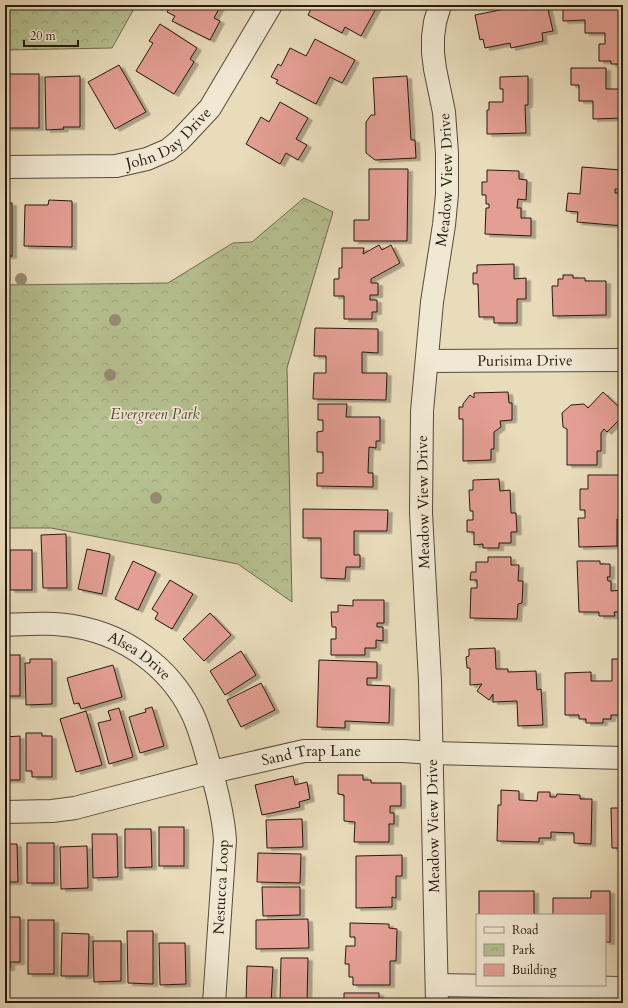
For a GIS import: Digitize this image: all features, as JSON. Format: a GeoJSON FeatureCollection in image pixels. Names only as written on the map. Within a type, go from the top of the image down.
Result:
{"type":"FeatureCollection","features":[{"type":"Feature","properties":{"kind":"street","name":"John Day Drive"},"geometry":{"type":"LineString","coordinates":[[5,167],[116,166],[147,159],[168,150],[179,141],[210,108],[271,5]]}},
{"type":"Feature","properties":{"kind":"street","name":"Meadow View Drive"},"geometry":{"type":"LineString","coordinates":[[437,994],[430,682],[421,513],[422,411],[432,302],[444,225],[447,194],[447,153],[444,112],[433,53],[435,22],[440,5]]}},
{"type":"Feature","properties":{"kind":"street","name":"Purisima Drive"},"geometry":{"type":"LineString","coordinates":[[427,361],[623,360]]}},
{"type":"Feature","properties":{"kind":"street","name":"Alsea Drive"},"geometry":{"type":"LineString","coordinates":[[5,625],[55,624],[78,627],[114,638],[144,655],[157,666],[181,693],[191,710],[212,772]]}},
{"type":"Feature","properties":{"kind":"street","name":"Sand Trap Lane"},"geometry":{"type":"LineString","coordinates":[[5,812],[52,811],[75,808],[212,772],[304,750],[403,751],[623,758]]}},
{"type":"Feature","properties":{"kind":"street","name":"Nestucca Loop"},"geometry":{"type":"LineString","coordinates":[[212,772],[224,817],[225,840],[214,1003]]}},
{"type":"Feature","properties":{"kind":"street"},"geometry":{"type":"LineString","coordinates":[[437,994],[623,988]]}},
{"type":"Feature","properties":{"kind":"green space"},"geometry":{"type":"Polygon","coordinates":[[[5,5],[136,5],[112,48],[5,50],[5,5]]]}},
{"type":"Feature","properties":{"kind":"green space","name":"Evergreen Park"},"geometry":{"type":"Polygon","coordinates":[[[304,198],[333,212],[287,368],[292,602],[238,564],[51,528],[5,528],[5,285],[168,283],[233,243],[252,242],[304,198]]]}},
{"type":"Feature","properties":{"kind":"building"},"geometry":{"type":"Polygon","coordinates":[[[171,5],[221,5],[214,18],[220,21],[210,40],[172,21],[175,16],[167,12],[171,5]]]}},
{"type":"Feature","properties":{"kind":"building"},"geometry":{"type":"Polygon","coordinates":[[[313,5],[378,5],[361,36],[345,27],[342,33],[308,15],[313,5]]]}},
{"type":"Feature","properties":{"kind":"building"},"geometry":{"type":"Polygon","coordinates":[[[509,5],[531,5],[532,7],[547,5],[553,31],[542,33],[543,41],[511,48],[510,43],[485,48],[483,39],[480,40],[475,15],[510,8],[509,5]]]}},
{"type":"Feature","properties":{"kind":"building"},"geometry":{"type":"Polygon","coordinates":[[[563,5],[623,5],[623,64],[611,64],[611,61],[599,61],[599,44],[605,44],[605,33],[585,33],[585,20],[563,21],[563,5]]]}},
{"type":"Feature","properties":{"kind":"building"},"geometry":{"type":"Polygon","coordinates":[[[160,24],[197,48],[190,59],[194,62],[174,94],[136,71],[153,43],[149,41],[160,24]]]}},
{"type":"Feature","properties":{"kind":"building"},"geometry":{"type":"Polygon","coordinates":[[[315,39],[355,60],[342,83],[330,77],[316,104],[276,83],[278,80],[271,77],[278,64],[281,66],[290,48],[306,56],[315,39]]]}},
{"type":"Feature","properties":{"kind":"building"},"geometry":{"type":"Polygon","coordinates":[[[119,65],[146,112],[115,129],[88,82],[119,65]]]}},
{"type":"Feature","properties":{"kind":"building"},"geometry":{"type":"Polygon","coordinates":[[[571,68],[606,68],[606,89],[623,89],[623,118],[593,119],[593,101],[579,101],[579,85],[571,85],[571,68]]]}},
{"type":"Feature","properties":{"kind":"building"},"geometry":{"type":"Polygon","coordinates":[[[5,74],[39,74],[39,128],[5,128],[5,74]]]}},
{"type":"Feature","properties":{"kind":"building"},"geometry":{"type":"Polygon","coordinates":[[[80,76],[80,127],[63,127],[64,129],[46,130],[45,77],[80,76]]]}},
{"type":"Feature","properties":{"kind":"building"},"geometry":{"type":"Polygon","coordinates":[[[407,76],[411,140],[415,140],[416,158],[375,160],[366,153],[366,122],[371,115],[375,115],[373,78],[407,76]]]}},
{"type":"Feature","properties":{"kind":"building"},"geometry":{"type":"Polygon","coordinates":[[[528,76],[528,105],[525,105],[526,133],[487,134],[487,110],[489,110],[489,102],[503,102],[503,89],[500,89],[500,77],[528,76]]]}},
{"type":"Feature","properties":{"kind":"building"},"geometry":{"type":"Polygon","coordinates":[[[280,102],[308,118],[296,139],[307,145],[298,160],[286,153],[280,164],[246,144],[261,117],[269,122],[280,102]]]}},
{"type":"Feature","properties":{"kind":"building"},"geometry":{"type":"Polygon","coordinates":[[[582,167],[621,170],[623,188],[615,189],[615,193],[621,193],[620,203],[623,204],[623,226],[577,222],[578,212],[566,211],[568,193],[580,194],[582,167]]]}},
{"type":"Feature","properties":{"kind":"building"},"geometry":{"type":"Polygon","coordinates":[[[369,169],[408,169],[407,241],[354,241],[354,220],[369,220],[369,169]]]}},
{"type":"Feature","properties":{"kind":"building"},"geometry":{"type":"Polygon","coordinates":[[[487,170],[519,171],[519,179],[527,180],[526,200],[518,199],[517,208],[521,208],[521,218],[531,218],[531,236],[485,234],[486,208],[489,208],[489,204],[486,204],[486,195],[482,195],[482,182],[487,182],[487,170]]]}},
{"type":"Feature","properties":{"kind":"building"},"geometry":{"type":"Polygon","coordinates":[[[49,200],[72,201],[72,247],[24,246],[25,205],[48,205],[49,200]]]}},
{"type":"Feature","properties":{"kind":"building"},"geometry":{"type":"Polygon","coordinates":[[[5,203],[12,203],[12,256],[5,256],[5,203]]]}},
{"type":"Feature","properties":{"kind":"building"},"geometry":{"type":"Polygon","coordinates":[[[379,245],[382,250],[391,245],[400,263],[371,279],[371,283],[378,283],[378,295],[370,295],[370,300],[377,300],[377,312],[372,312],[372,319],[344,319],[344,296],[334,296],[334,279],[339,279],[339,268],[342,268],[342,248],[364,248],[363,254],[379,245]]]}},
{"type":"Feature","properties":{"kind":"building"},"geometry":{"type":"Polygon","coordinates":[[[514,264],[514,279],[526,278],[526,299],[517,299],[517,323],[494,323],[494,317],[479,317],[478,284],[473,284],[473,273],[477,273],[477,265],[514,264]]]}},
{"type":"Feature","properties":{"kind":"building"},"geometry":{"type":"Polygon","coordinates":[[[563,275],[573,275],[573,278],[585,278],[585,281],[606,281],[606,315],[553,316],[552,286],[558,286],[558,279],[563,279],[563,275]]]}},
{"type":"Feature","properties":{"kind":"building"},"geometry":{"type":"Polygon","coordinates":[[[315,328],[378,329],[378,353],[362,352],[362,373],[387,373],[386,400],[313,399],[314,373],[326,373],[326,356],[314,356],[315,328]]]}},
{"type":"Feature","properties":{"kind":"building"},"geometry":{"type":"Polygon","coordinates":[[[508,392],[509,403],[512,403],[512,420],[500,421],[501,427],[494,432],[494,449],[491,449],[491,460],[463,461],[463,419],[459,419],[459,407],[463,407],[463,404],[470,395],[474,398],[474,393],[508,392]]]}},
{"type":"Feature","properties":{"kind":"building"},"geometry":{"type":"Polygon","coordinates":[[[603,392],[623,411],[623,416],[607,432],[604,429],[601,433],[601,451],[597,451],[597,465],[567,465],[567,429],[563,427],[562,413],[571,405],[584,404],[588,408],[603,392]]]}},
{"type":"Feature","properties":{"kind":"building"},"geometry":{"type":"Polygon","coordinates":[[[318,404],[347,404],[346,417],[380,417],[380,441],[376,441],[376,448],[369,447],[368,473],[373,473],[373,487],[317,486],[317,473],[323,473],[323,452],[317,452],[317,432],[323,431],[323,420],[318,420],[318,404]]]}},
{"type":"Feature","properties":{"kind":"building"},"geometry":{"type":"Polygon","coordinates":[[[588,475],[620,475],[620,486],[623,486],[623,511],[621,511],[621,519],[617,519],[617,546],[579,547],[578,518],[585,518],[585,510],[580,510],[580,489],[588,489],[588,475]]]}},
{"type":"Feature","properties":{"kind":"building"},"geometry":{"type":"Polygon","coordinates":[[[499,479],[500,491],[510,490],[511,513],[516,513],[517,532],[511,532],[511,543],[499,543],[499,548],[483,548],[483,544],[474,545],[474,532],[467,532],[467,520],[473,520],[473,511],[470,511],[469,490],[473,490],[473,480],[499,479]]]}},
{"type":"Feature","properties":{"kind":"building"},"geometry":{"type":"Polygon","coordinates":[[[303,509],[388,510],[387,531],[354,531],[354,555],[360,555],[360,567],[346,567],[345,579],[321,578],[321,538],[303,538],[303,509]]]}},
{"type":"Feature","properties":{"kind":"building"},"geometry":{"type":"Polygon","coordinates":[[[66,534],[67,588],[43,588],[41,535],[66,534]]]}},
{"type":"Feature","properties":{"kind":"building"},"geometry":{"type":"Polygon","coordinates":[[[87,549],[110,554],[102,594],[78,589],[87,549]]]}},
{"type":"Feature","properties":{"kind":"building"},"geometry":{"type":"Polygon","coordinates":[[[10,550],[32,550],[32,590],[10,590],[10,550]]]}},
{"type":"Feature","properties":{"kind":"building"},"geometry":{"type":"Polygon","coordinates":[[[488,557],[511,557],[511,565],[519,565],[518,581],[523,581],[522,603],[518,604],[517,619],[470,618],[471,588],[477,588],[477,580],[470,580],[471,572],[476,572],[476,562],[488,562],[488,557]]]}},
{"type":"Feature","properties":{"kind":"building"},"geometry":{"type":"Polygon","coordinates":[[[133,561],[156,572],[138,610],[115,599],[133,561]]]}},
{"type":"Feature","properties":{"kind":"building"},"geometry":{"type":"Polygon","coordinates":[[[577,561],[600,561],[600,564],[610,564],[610,577],[607,577],[608,581],[611,581],[611,591],[623,590],[623,612],[614,612],[615,616],[599,616],[599,612],[579,612],[577,561]]]}},
{"type":"Feature","properties":{"kind":"building"},"geometry":{"type":"Polygon","coordinates":[[[170,580],[193,594],[172,629],[155,619],[158,613],[152,609],[170,580]]]}},
{"type":"Feature","properties":{"kind":"building"},"geometry":{"type":"Polygon","coordinates":[[[353,600],[384,600],[384,623],[377,623],[377,627],[383,627],[383,641],[376,640],[376,648],[365,648],[365,655],[331,655],[331,639],[336,639],[336,627],[332,627],[331,612],[338,612],[338,605],[353,606],[353,600]]]}},
{"type":"Feature","properties":{"kind":"building"},"geometry":{"type":"Polygon","coordinates":[[[210,613],[231,635],[204,661],[183,639],[210,613]]]}},
{"type":"Feature","properties":{"kind":"building"},"geometry":{"type":"Polygon","coordinates":[[[495,648],[496,669],[508,669],[508,672],[536,671],[537,690],[541,689],[543,725],[518,726],[517,701],[493,702],[493,694],[489,700],[477,691],[482,684],[470,685],[470,668],[467,668],[466,657],[469,656],[469,649],[495,648]]]}},
{"type":"Feature","properties":{"kind":"building"},"geometry":{"type":"Polygon","coordinates":[[[241,651],[256,675],[225,695],[210,671],[241,651]]]}},
{"type":"Feature","properties":{"kind":"building"},"geometry":{"type":"Polygon","coordinates":[[[5,655],[20,655],[20,696],[5,696],[5,655]]]}},
{"type":"Feature","properties":{"kind":"building"},"geometry":{"type":"Polygon","coordinates":[[[30,659],[52,659],[52,704],[26,705],[25,663],[30,663],[30,659]]]}},
{"type":"Feature","properties":{"kind":"building"},"geometry":{"type":"Polygon","coordinates":[[[612,659],[623,659],[623,715],[611,715],[611,719],[603,719],[603,723],[586,723],[586,719],[579,719],[579,715],[565,715],[565,673],[591,672],[591,681],[612,681],[612,659]]]}},
{"type":"Feature","properties":{"kind":"building"},"geometry":{"type":"Polygon","coordinates":[[[319,660],[377,662],[377,678],[367,678],[367,685],[390,686],[389,723],[345,721],[345,728],[317,727],[319,660]]]}},
{"type":"Feature","properties":{"kind":"building"},"geometry":{"type":"Polygon","coordinates":[[[113,665],[122,697],[81,709],[79,703],[74,704],[67,678],[113,665]]]}},
{"type":"Feature","properties":{"kind":"building"},"geometry":{"type":"Polygon","coordinates":[[[261,683],[275,710],[241,727],[227,700],[261,683]]]}},
{"type":"Feature","properties":{"kind":"building"},"geometry":{"type":"Polygon","coordinates":[[[152,707],[164,746],[140,753],[129,717],[146,712],[145,709],[152,707]]]}},
{"type":"Feature","properties":{"kind":"building"},"geometry":{"type":"Polygon","coordinates":[[[119,708],[133,757],[109,764],[98,723],[111,720],[108,711],[119,708]]]}},
{"type":"Feature","properties":{"kind":"building"},"geometry":{"type":"Polygon","coordinates":[[[86,711],[102,765],[76,772],[60,719],[86,711]]]}},
{"type":"Feature","properties":{"kind":"building"},"geometry":{"type":"Polygon","coordinates":[[[26,733],[42,733],[42,736],[52,736],[52,777],[32,777],[32,771],[26,771],[26,733]]]}},
{"type":"Feature","properties":{"kind":"building"},"geometry":{"type":"Polygon","coordinates":[[[20,736],[20,780],[5,780],[5,737],[20,736]]]}},
{"type":"Feature","properties":{"kind":"building"},"geometry":{"type":"Polygon","coordinates":[[[338,775],[363,775],[363,780],[371,780],[371,783],[401,783],[401,806],[390,806],[390,813],[394,813],[394,824],[389,824],[389,842],[354,842],[355,822],[344,821],[344,795],[338,794],[338,775]]]}},
{"type":"Feature","properties":{"kind":"building"},"geometry":{"type":"Polygon","coordinates":[[[293,776],[295,785],[307,782],[310,799],[299,802],[300,807],[262,815],[255,785],[293,776]]]}},
{"type":"Feature","properties":{"kind":"building"},"geometry":{"type":"Polygon","coordinates":[[[501,790],[519,791],[519,800],[537,801],[538,792],[550,792],[550,797],[556,797],[557,794],[580,795],[580,799],[592,799],[591,844],[574,843],[574,833],[551,832],[551,838],[539,838],[539,842],[497,841],[498,805],[501,805],[501,790]]]}},
{"type":"Feature","properties":{"kind":"building"},"geometry":{"type":"Polygon","coordinates":[[[611,808],[623,808],[623,848],[612,848],[611,808]]]}},
{"type":"Feature","properties":{"kind":"building"},"geometry":{"type":"Polygon","coordinates":[[[302,819],[303,847],[267,848],[266,820],[302,819]]]}},
{"type":"Feature","properties":{"kind":"building"},"geometry":{"type":"Polygon","coordinates":[[[159,827],[184,827],[184,866],[159,866],[159,827]]]}},
{"type":"Feature","properties":{"kind":"building"},"geometry":{"type":"Polygon","coordinates":[[[125,829],[151,829],[152,867],[125,868],[125,829]]]}},
{"type":"Feature","properties":{"kind":"building"},"geometry":{"type":"Polygon","coordinates":[[[92,834],[117,834],[118,877],[93,878],[92,834]]]}},
{"type":"Feature","properties":{"kind":"building"},"geometry":{"type":"Polygon","coordinates":[[[27,843],[54,843],[54,883],[27,883],[27,843]]]}},
{"type":"Feature","properties":{"kind":"building"},"geometry":{"type":"Polygon","coordinates":[[[5,844],[17,844],[18,882],[5,882],[5,844]]]}},
{"type":"Feature","properties":{"kind":"building"},"geometry":{"type":"Polygon","coordinates":[[[87,846],[88,888],[61,889],[60,847],[87,846]]]}},
{"type":"Feature","properties":{"kind":"building"},"geometry":{"type":"Polygon","coordinates":[[[258,853],[301,854],[300,883],[257,882],[258,853]]]}},
{"type":"Feature","properties":{"kind":"building"},"geometry":{"type":"Polygon","coordinates":[[[402,855],[402,876],[396,876],[396,898],[392,897],[392,907],[356,908],[356,856],[402,855]]]}},
{"type":"Feature","properties":{"kind":"building"},"geometry":{"type":"Polygon","coordinates":[[[262,887],[300,887],[300,915],[263,916],[262,887]]]}},
{"type":"Feature","properties":{"kind":"building"},"geometry":{"type":"Polygon","coordinates":[[[479,891],[534,891],[534,914],[479,914],[479,891]]]}},
{"type":"Feature","properties":{"kind":"building"},"geometry":{"type":"Polygon","coordinates":[[[591,891],[610,891],[610,942],[606,942],[606,914],[553,914],[553,898],[591,898],[591,891]]]}},
{"type":"Feature","properties":{"kind":"building"},"geometry":{"type":"Polygon","coordinates":[[[5,917],[20,917],[20,962],[10,962],[10,968],[5,968],[5,917]]]}},
{"type":"Feature","properties":{"kind":"building"},"geometry":{"type":"Polygon","coordinates":[[[308,919],[309,948],[256,949],[256,920],[308,919]]]}},
{"type":"Feature","properties":{"kind":"building"},"geometry":{"type":"Polygon","coordinates":[[[28,920],[54,920],[54,974],[28,974],[28,920]]]}},
{"type":"Feature","properties":{"kind":"building"},"geometry":{"type":"Polygon","coordinates":[[[350,923],[389,924],[389,928],[397,929],[396,961],[390,961],[390,985],[353,985],[353,977],[349,977],[349,964],[345,964],[346,946],[355,946],[355,937],[350,937],[350,923]]]}},
{"type":"Feature","properties":{"kind":"building"},"geometry":{"type":"Polygon","coordinates":[[[127,931],[153,931],[153,984],[128,983],[127,931]]]}},
{"type":"Feature","properties":{"kind":"building"},"geometry":{"type":"Polygon","coordinates":[[[62,933],[89,934],[88,976],[61,976],[62,933]]]}},
{"type":"Feature","properties":{"kind":"building"},"geometry":{"type":"Polygon","coordinates":[[[93,941],[121,941],[121,981],[94,982],[93,941]]]}},
{"type":"Feature","properties":{"kind":"building"},"geometry":{"type":"Polygon","coordinates":[[[159,943],[185,943],[186,984],[160,985],[159,943]]]}},
{"type":"Feature","properties":{"kind":"building"},"geometry":{"type":"Polygon","coordinates":[[[281,958],[308,958],[307,1003],[280,1003],[281,958]]]}},
{"type":"Feature","properties":{"kind":"building"},"geometry":{"type":"Polygon","coordinates":[[[247,966],[273,967],[271,1003],[246,1003],[247,966]]]}},
{"type":"Feature","properties":{"kind":"building"},"geometry":{"type":"Polygon","coordinates":[[[344,993],[379,993],[379,1003],[344,1003],[344,993]]]}}]}
